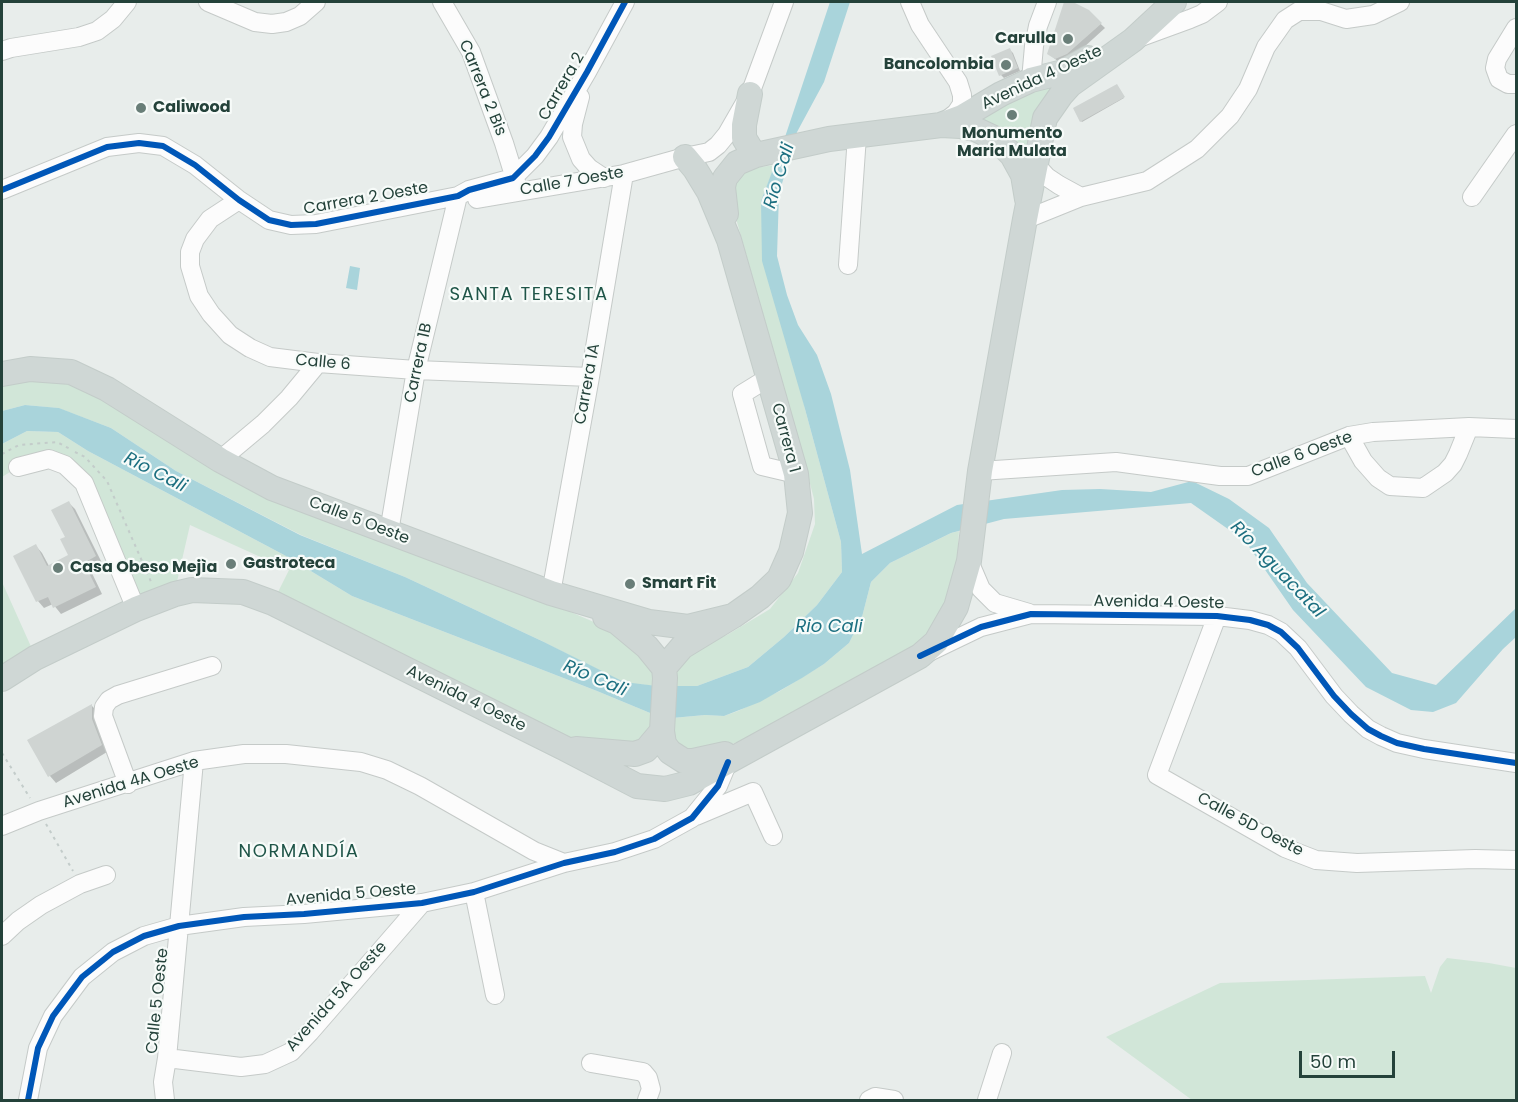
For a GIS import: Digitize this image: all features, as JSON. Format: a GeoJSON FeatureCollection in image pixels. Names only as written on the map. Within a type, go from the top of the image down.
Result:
{"type":"FeatureCollection","features":[{"type":"Feature","properties":{"kind":"main road","name":"Avenida 4 Oeste"},"geometry":{"type":"LineString","coordinates":[[941,125],[962,117],[1001,94],[1031,80],[1063,72],[1112,45],[1172,3]]}},
{"type":"Feature","properties":{"kind":"main road","name":"Avenida 4 Oeste"},"geometry":{"type":"LineString","coordinates":[[2,679],[35,658],[136,609],[175,594],[192,590],[243,592],[273,603],[637,786],[665,789],[689,783],[920,656],[936,642],[956,606],[969,555],[979,480],[1045,118],[1071,85],[1133,40],[1172,3]]}},
{"type":"Feature","properties":{"kind":"main road"},"geometry":{"type":"LineString","coordinates":[[1031,80],[1035,97],[1045,118]]}},
{"type":"Feature","properties":{"kind":"main road"},"geometry":{"type":"LineString","coordinates":[[750,94],[744,138],[750,148],[760,154]]}},
{"type":"Feature","properties":{"kind":"main road"},"geometry":{"type":"LineString","coordinates":[[729,240],[723,194],[725,178],[737,163],[760,154],[829,139],[941,125],[975,129],[996,139],[1012,155],[1023,175],[1027,197],[1025,219]]}},
{"type":"Feature","properties":{"kind":"main road"},"geometry":{"type":"LineString","coordinates":[[685,157],[709,192],[729,240]]}},
{"type":"Feature","properties":{"kind":"main road","name":"Carrera 1"},"geometry":{"type":"LineString","coordinates":[[665,673],[682,647],[733,616],[760,597],[779,579],[791,552],[800,513],[796,474],[729,240]]}},
{"type":"Feature","properties":{"kind":"main road","name":"Calle 5 Oeste"},"geometry":{"type":"LineString","coordinates":[[3,374],[30,369],[71,372],[107,389],[220,460],[272,488],[551,593],[649,622],[688,627],[733,616]]}},
{"type":"Feature","properties":{"kind":"main road"},"geometry":{"type":"LineString","coordinates":[[551,593],[617,622],[647,647],[665,673],[662,728],[664,744],[670,752],[684,761],[702,760],[758,744]]}},
{"type":"Feature","properties":{"kind":"main road"},"geometry":{"type":"LineString","coordinates":[[564,748],[635,754],[646,750],[662,728]]}},
{"type":"Feature","properties":{"kind":"street"},"geometry":{"type":"LineString","coordinates":[[2,51],[79,37],[97,31],[113,19],[127,2]]}},
{"type":"Feature","properties":{"kind":"street"},"geometry":{"type":"LineString","coordinates":[[208,2],[255,22],[272,24],[286,22],[300,16],[316,2]]}},
{"type":"Feature","properties":{"kind":"street","name":"Carrera 2 Bis"},"geometry":{"type":"LineString","coordinates":[[442,2],[471,52],[518,185]]}},
{"type":"Feature","properties":{"kind":"street","name":"Carrera 2"},"geometry":{"type":"LineString","coordinates":[[518,185],[587,72],[625,2]]}},
{"type":"Feature","properties":{"kind":"street"},"geometry":{"type":"LineString","coordinates":[[685,157],[709,152],[727,134],[750,94],[784,2]]}},
{"type":"Feature","properties":{"kind":"street"},"geometry":{"type":"LineString","coordinates":[[910,2],[920,25],[958,82],[962,95],[962,104],[956,113],[941,125]]}},
{"type":"Feature","properties":{"kind":"street"},"geometry":{"type":"LineString","coordinates":[[1031,80],[1038,26],[1047,2]]}},
{"type":"Feature","properties":{"kind":"street"},"geometry":{"type":"LineString","coordinates":[[1133,40],[1196,17],[1218,2]]}},
{"type":"Feature","properties":{"kind":"street"},"geometry":{"type":"LineString","coordinates":[[1025,219],[1081,197],[1147,181],[1197,149],[1230,116],[1248,89],[1266,47],[1285,20],[1299,11],[1321,11],[1346,19],[1373,15],[1400,2]]}},
{"type":"Feature","properties":{"kind":"street"},"geometry":{"type":"LineString","coordinates":[[1516,28],[1497,59],[1495,68],[1499,79],[1508,84],[1516,84]]}},
{"type":"Feature","properties":{"kind":"street","name":"Carrera 2"},"geometry":{"type":"LineString","coordinates":[[587,72],[573,124],[572,137],[581,159],[589,168],[604,178]]}},
{"type":"Feature","properties":{"kind":"street"},"geometry":{"type":"LineString","coordinates":[[1472,197],[1516,134]]}},
{"type":"Feature","properties":{"kind":"street"},"geometry":{"type":"LineString","coordinates":[[848,266],[856,136]]}},
{"type":"Feature","properties":{"kind":"street","name":"Carrera 2 Oeste"},"geometry":{"type":"LineString","coordinates":[[2,190],[106,147],[139,143],[163,146],[195,165],[239,201],[269,220],[291,225],[316,224],[458,196],[469,190],[518,185]]}},
{"type":"Feature","properties":{"kind":"street","name":"Carrera 2 Bis"},"geometry":{"type":"LineString","coordinates":[[504,144],[525,151],[540,150]]}},
{"type":"Feature","properties":{"kind":"street","name":"Calle 7 Oeste"},"geometry":{"type":"LineString","coordinates":[[518,185],[604,178],[685,157]]}},
{"type":"Feature","properties":{"kind":"street"},"geometry":{"type":"LineString","coordinates":[[1036,165],[1047,177],[1081,197]]}},
{"type":"Feature","properties":{"kind":"street","name":"Carrera 1A"},"geometry":{"type":"LineString","coordinates":[[551,593],[624,174]]}},
{"type":"Feature","properties":{"kind":"street","name":"Carrera 1B"},"geometry":{"type":"LineString","coordinates":[[389,532],[416,370],[458,196]]}},
{"type":"Feature","properties":{"kind":"street","name":"Calle 6"},"geometry":{"type":"LineString","coordinates":[[239,201],[210,219],[195,239],[190,252],[190,266],[199,296],[211,314],[230,335],[250,348],[270,357],[318,363],[416,370],[590,377]]}},
{"type":"Feature","properties":{"kind":"street"},"geometry":{"type":"LineString","coordinates":[[220,460],[276,411],[318,363]]}},
{"type":"Feature","properties":{"kind":"street"},"geometry":{"type":"LineString","coordinates":[[1349,436],[1363,461],[1378,478],[1390,486],[1423,488],[1445,473],[1452,464],[1469,427]]}},
{"type":"Feature","properties":{"kind":"street","name":"Calle 6 Oeste"},"geometry":{"type":"LineString","coordinates":[[979,480],[1116,462],[1220,476],[1248,476],[1349,436],[1373,432],[1469,427],[1516,429]]}},
{"type":"Feature","properties":{"kind":"street"},"geometry":{"type":"LineString","coordinates":[[18,468],[49,459],[65,465],[84,483],[136,609]]}},
{"type":"Feature","properties":{"kind":"street","name":"Avenida 4 Oeste"},"geometry":{"type":"LineString","coordinates":[[969,555],[981,589],[995,603],[1031,614]]}},
{"type":"Feature","properties":{"kind":"street","name":"Avenida 4 Oeste"},"geometry":{"type":"LineString","coordinates":[[920,656],[981,627],[1031,614],[1217,616],[1250,620],[1268,625],[1281,632],[1298,648],[1334,696],[1351,714],[1368,729],[1381,736],[1397,743],[1516,763]]}},
{"type":"Feature","properties":{"kind":"street","name":"Calle 5D Oeste"},"geometry":{"type":"LineString","coordinates":[[1217,616],[1157,775],[1285,848],[1316,860],[1357,863],[1516,860]]}},
{"type":"Feature","properties":{"kind":"street"},"geometry":{"type":"LineString","coordinates":[[128,784],[103,716],[104,707],[118,695],[212,666]]}},
{"type":"Feature","properties":{"kind":"street","name":"Avenida 4A Oeste"},"geometry":{"type":"LineString","coordinates":[[2,826],[194,761],[244,754],[286,754],[361,762],[387,770],[420,786],[534,851],[564,863]]}},
{"type":"Feature","properties":{"kind":"street","name":"Calle 5 Oeste"},"geometry":{"type":"LineString","coordinates":[[165,1101],[163,1082],[194,761]]}},
{"type":"Feature","properties":{"kind":"street","name":"Avenida 5 Oeste"},"geometry":{"type":"LineString","coordinates":[[28,1101],[38,1048],[53,1016],[82,977],[113,952],[144,936],[179,926],[244,917],[422,903],[474,892],[564,863],[615,852],[654,839],[692,818],[718,786],[728,762]]}},
{"type":"Feature","properties":{"kind":"street"},"geometry":{"type":"LineString","coordinates":[[692,818],[753,792],[772,836]]}},
{"type":"Feature","properties":{"kind":"street"},"geometry":{"type":"LineString","coordinates":[[2,936],[40,905],[80,884],[105,875]]}},
{"type":"Feature","properties":{"kind":"street"},"geometry":{"type":"LineString","coordinates":[[474,892],[495,995]]}},
{"type":"Feature","properties":{"kind":"street","name":"Avenida 5A Oeste"},"geometry":{"type":"LineString","coordinates":[[167,1058],[242,1066],[265,1064],[291,1052],[422,903]]}},
{"type":"Feature","properties":{"kind":"street"},"geometry":{"type":"LineString","coordinates":[[987,1101],[1002,1053]]}},
{"type":"Feature","properties":{"kind":"street"},"geometry":{"type":"LineString","coordinates":[[591,1063],[643,1072],[648,1078],[651,1089],[647,1101]]}},
{"type":"Feature","properties":{"kind":"street"},"geometry":{"type":"LineString","coordinates":[[869,1101],[875,1097],[894,1101]]}},
{"type":"Feature","properties":{"kind":"green space"},"geometry":{"type":"Polygon","coordinates":[[[1031,80],[1070,85],[1023,175],[962,116],[1031,80]]]}},
{"type":"Feature","properties":{"kind":"green space"},"geometry":{"type":"Polygon","coordinates":[[[775,165],[761,201],[805,409],[841,542],[842,572],[817,605],[748,667],[697,686],[673,686],[674,667],[695,647],[727,635],[770,609],[798,573],[815,524],[814,499],[797,433],[731,201],[733,185],[744,170],[775,165]]]}},
{"type":"Feature","properties":{"kind":"green space"},"geometry":{"type":"Polygon","coordinates":[[[30,378],[68,382],[610,629],[658,669],[657,686],[624,683],[544,642],[405,577],[301,535],[176,471],[111,428],[58,408],[25,405],[2,411],[2,384],[30,378]]]}},
{"type":"Feature","properties":{"kind":"green space"},"geometry":{"type":"Polygon","coordinates":[[[27,431],[58,432],[88,451],[286,556],[352,596],[655,715],[641,746],[567,738],[277,594],[289,570],[190,525],[176,586],[133,603],[84,483],[65,466],[18,467],[2,477],[2,444],[27,431]]]}},
{"type":"Feature","properties":{"kind":"green space"},"geometry":{"type":"Polygon","coordinates":[[[959,531],[958,547],[960,548],[946,605],[928,636],[916,646],[753,738],[702,752],[676,747],[672,718],[724,716],[780,691],[824,664],[849,643],[862,617],[871,582],[890,563],[959,531]]]}},
{"type":"Feature","properties":{"kind":"green space"},"geometry":{"type":"Polygon","coordinates":[[[2,582],[33,651],[2,671],[2,582]]]}},
{"type":"Feature","properties":{"kind":"green space"},"geometry":{"type":"Polygon","coordinates":[[[1447,958],[1516,968],[1516,1100],[1192,1100],[1106,1037],[1220,983],[1425,976],[1431,993],[1440,967],[1447,958]]]}},
{"type":"Feature","properties":{"kind":"water","name":"Rio Cali"},"geometry":{"type":"Polygon","coordinates":[[[830,2],[850,2],[824,82],[797,132],[779,194],[777,256],[798,325],[817,355],[831,394],[850,470],[862,554],[957,505],[1062,490],[1100,489],[1151,492],[1192,481],[1229,499],[1269,528],[1307,583],[1392,673],[1436,685],[1516,608],[1516,637],[1456,703],[1433,712],[1411,710],[1366,687],[1293,610],[1245,541],[1191,503],[1004,519],[951,533],[890,563],[871,582],[862,617],[849,643],[824,664],[802,678],[760,702],[724,716],[672,718],[655,715],[352,596],[286,556],[88,451],[58,432],[27,431],[2,444],[2,411],[25,405],[59,408],[111,428],[176,471],[300,535],[405,577],[624,682],[657,686],[697,686],[748,667],[817,605],[842,572],[841,542],[762,261],[761,201],[830,2]]]}},
{"type":"Feature","properties":{"kind":"water"},"geometry":{"type":"Polygon","coordinates":[[[350,266],[360,268],[357,290],[346,288],[350,266]]]}},
{"type":"Feature","properties":{"kind":"building","name":"Carulla"},"geometry":{"type":"Polygon","coordinates":[[[1064,2],[1073,2],[1089,10],[1102,23],[1067,54],[1055,59],[1047,54],[1064,2]]]}},
{"type":"Feature","properties":{"kind":"building"},"geometry":{"type":"Polygon","coordinates":[[[1010,48],[1018,68],[999,76],[991,56],[1010,48]]]}},
{"type":"Feature","properties":{"kind":"building"},"geometry":{"type":"Polygon","coordinates":[[[1117,84],[1125,97],[1080,122],[1073,108],[1117,84]]]}},
{"type":"Feature","properties":{"kind":"building"},"geometry":{"type":"Polygon","coordinates":[[[69,501],[96,556],[84,563],[96,587],[53,608],[48,597],[36,602],[13,556],[36,544],[47,566],[68,555],[60,539],[65,537],[51,510],[69,501]]]}},
{"type":"Feature","properties":{"kind":"building"},"geometry":{"type":"Polygon","coordinates":[[[92,704],[92,719],[102,745],[48,777],[27,740],[92,704]]]}},
{"type":"Feature","properties":{"kind":"cycle path"},"geometry":{"type":"LineString","coordinates":[[2,190],[107,147],[139,143],[163,146],[195,165],[239,200],[269,220],[291,225],[316,224],[458,196],[469,190],[513,178],[535,156],[549,137],[587,72],[625,2]]}},
{"type":"Feature","properties":{"kind":"cycle path"},"geometry":{"type":"LineString","coordinates":[[920,656],[981,627],[1031,614],[1217,616],[1250,620],[1268,625],[1281,632],[1298,648],[1334,696],[1351,714],[1368,729],[1381,736],[1397,743],[1424,749],[1516,763]]}},
{"type":"Feature","properties":{"kind":"cycle path"},"geometry":{"type":"LineString","coordinates":[[28,1100],[38,1048],[53,1016],[82,977],[113,952],[144,936],[179,926],[244,917],[422,903],[474,892],[564,863],[615,852],[654,839],[692,818],[718,786],[728,762]]}},
{"type":"Feature","properties":{"kind":"place","name":"Carulla"},"geometry":{"type":"Point","coordinates":[1068,39]}},
{"type":"Feature","properties":{"kind":"place","name":"Bancolombia"},"geometry":{"type":"Point","coordinates":[1006,65]}},
{"type":"Feature","properties":{"kind":"place","name":"Caliwood"},"geometry":{"type":"Point","coordinates":[141,108]}},
{"type":"Feature","properties":{"kind":"place","name":"Monumento Maria Mulata"},"geometry":{"type":"Point","coordinates":[1012,115]}},
{"type":"Feature","properties":{"kind":"place","name":"Gastroteca"},"geometry":{"type":"Point","coordinates":[231,564]}},
{"type":"Feature","properties":{"kind":"place","name":"Casa Obeso Mejìa"},"geometry":{"type":"Point","coordinates":[58,568]}},
{"type":"Feature","properties":{"kind":"place","name":"Smart Fit"},"geometry":{"type":"Point","coordinates":[630,584]}},
{"type":"Feature","properties":{"kind":"district","name":"SANTA TERESITA"},"geometry":{"type":"Point","coordinates":[529,295]}},
{"type":"Feature","properties":{"kind":"district","name":"NORMANDÍA"},"geometry":{"type":"Point","coordinates":[299,852]}},
{"type":"Feature","properties":{"kind":"water label","name":"Río Cali"},"geometry":{"type":"Point","coordinates":[780,176]}},
{"type":"Feature","properties":{"kind":"water label","name":"Río Cali"},"geometry":{"type":"Point","coordinates":[155,473]}},
{"type":"Feature","properties":{"kind":"water label","name":"Río Aguacatal"},"geometry":{"type":"Point","coordinates":[1277,570]}},
{"type":"Feature","properties":{"kind":"water label","name":"Río Cali"},"geometry":{"type":"Point","coordinates":[595,679]}}]}
